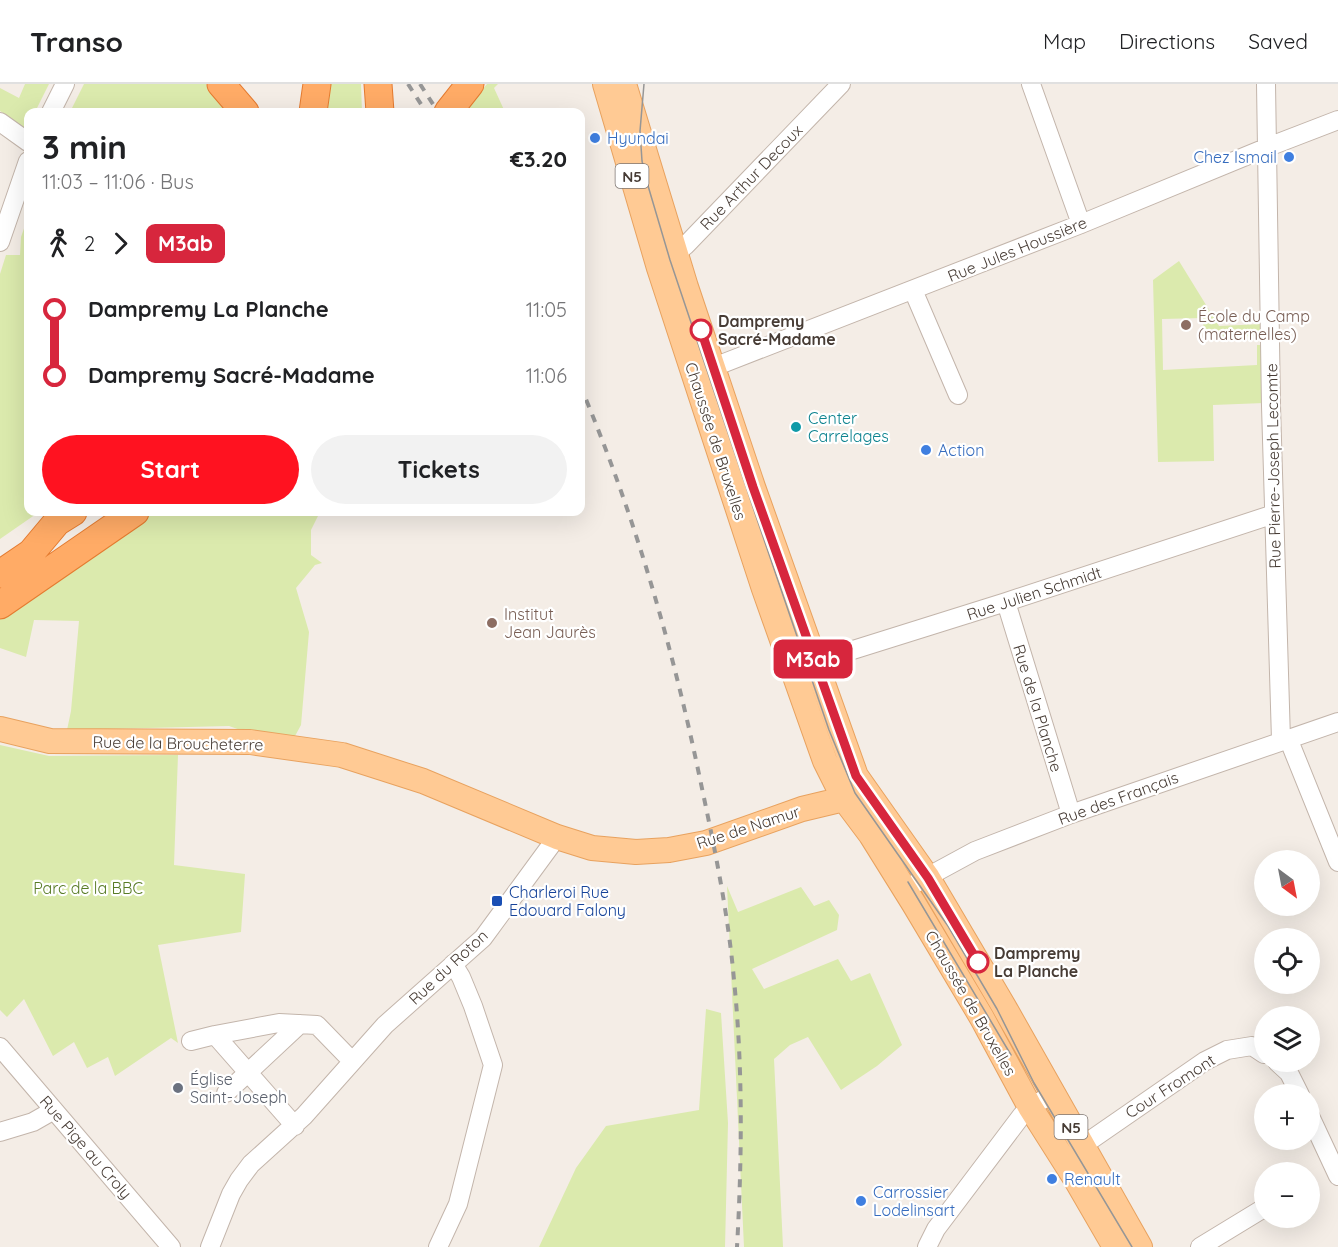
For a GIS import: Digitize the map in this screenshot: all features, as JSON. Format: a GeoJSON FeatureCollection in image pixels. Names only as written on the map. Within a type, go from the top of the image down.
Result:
{"type":"FeatureCollection","features":[{"type":"Feature","properties":{"kind":"highway"},"geometry":{"type":"LineString","coordinates":[[221,84],[242,108]]}},
{"type":"Feature","properties":{"kind":"highway"},"geometry":{"type":"LineString","coordinates":[[314,108],[317,84]]}},
{"type":"Feature","properties":{"kind":"highway"},"geometry":{"type":"LineString","coordinates":[[378,84],[380,108]]}},
{"type":"Feature","properties":{"kind":"highway"},"geometry":{"type":"LineString","coordinates":[[451,108],[470,84]]}},
{"type":"Feature","properties":{"kind":"highway"},"geometry":{"type":"LineString","coordinates":[[31,553],[57,522],[67,516]]}},
{"type":"Feature","properties":{"kind":"highway"},"geometry":{"type":"LineString","coordinates":[[0,574],[31,553],[74,533],[100,516]]}},
{"type":"Feature","properties":{"kind":"highway"},"geometry":{"type":"LineString","coordinates":[[0,606],[129,516]]}},
{"type":"Feature","properties":{"kind":"main road","name":"Chaussée de Bruxelles"},"geometry":{"type":"LineString","coordinates":[[605,84],[704,370],[764,589],[856,776],[854,793],[871,835],[982,1018],[1030,1107],[1115,1247]]}},
{"type":"Feature","properties":{"kind":"main road","name":"Chaussée de Bruxelles"},"geometry":{"type":"LineString","coordinates":[[624,84],[668,261]]}},
{"type":"Feature","properties":{"kind":"main road","name":"Chaussée de Bruxelles"},"geometry":{"type":"LineString","coordinates":[[803,665],[825,761],[928,878],[1140,1247]]}},
{"type":"Feature","properties":{"kind":"main road","name":"Rue de la Broucheterre"},"geometry":{"type":"LineString","coordinates":[[0,729],[50,741],[250,741],[342,755],[423,780],[557,837],[592,848]]}},
{"type":"Feature","properties":{"kind":"main road"},"geometry":{"type":"LineString","coordinates":[[802,809],[810,801],[825,761]]}},
{"type":"Feature","properties":{"kind":"main road","name":"Rue de Namur"},"geometry":{"type":"LineString","coordinates":[[592,848],[636,852],[678,849],[725,838],[802,809],[854,793]]}},
{"type":"Feature","properties":{"kind":"street"},"geometry":{"type":"LineString","coordinates":[[53,108],[65,84]]}},
{"type":"Feature","properties":{"kind":"street","name":"Rue Arthur Decoux"},"geometry":{"type":"LineString","coordinates":[[668,261],[841,84]]}},
{"type":"Feature","properties":{"kind":"street"},"geometry":{"type":"LineString","coordinates":[[1031,84],[1081,224]]}},
{"type":"Feature","properties":{"kind":"street","name":"Rue Pierre-Joseph Lecomte"},"geometry":{"type":"LineString","coordinates":[[1266,84],[1274,514],[1284,739]]}},
{"type":"Feature","properties":{"kind":"street","name":"Rue Jules Houssière"},"geometry":{"type":"LineString","coordinates":[[704,370],[1081,224],[1338,120]]}},
{"type":"Feature","properties":{"kind":"street"},"geometry":{"type":"LineString","coordinates":[[0,122],[24,139]]}},
{"type":"Feature","properties":{"kind":"street"},"geometry":{"type":"LineString","coordinates":[[0,242],[24,173]]}},
{"type":"Feature","properties":{"kind":"street"},"geometry":{"type":"LineString","coordinates":[[913,290],[958,395]]}},
{"type":"Feature","properties":{"kind":"street","name":"Rue Julien Schmidt"},"geometry":{"type":"LineString","coordinates":[[803,665],[1006,602],[1274,514]]}},
{"type":"Feature","properties":{"kind":"street","name":"Rue de la Planche"},"geometry":{"type":"LineString","coordinates":[[1006,602],[1071,814]]}},
{"type":"Feature","properties":{"kind":"street","name":"Rue des Français"},"geometry":{"type":"LineString","coordinates":[[905,889],[975,851],[1071,814],[1338,722]]}},
{"type":"Feature","properties":{"kind":"street"},"geometry":{"type":"LineString","coordinates":[[1284,739],[1338,862]]}},
{"type":"Feature","properties":{"kind":"street","name":"Rue du Roton"},"geometry":{"type":"LineString","coordinates":[[210,1247],[231,1194],[251,1164],[295,1126],[385,1025],[483,938],[557,837]]}},
{"type":"Feature","properties":{"kind":"street"},"geometry":{"type":"LineString","coordinates":[[438,1247],[458,1204],[493,1065],[473,1006],[453,964]]}},
{"type":"Feature","properties":{"kind":"street"},"geometry":{"type":"LineString","coordinates":[[191,1041],[279,1023],[317,1025],[352,1061]]}},
{"type":"Feature","properties":{"kind":"street"},"geometry":{"type":"LineString","coordinates":[[226,1093],[300,1024]]}},
{"type":"Feature","properties":{"kind":"street"},"geometry":{"type":"LineString","coordinates":[[215,1035],[295,1126]]}},
{"type":"Feature","properties":{"kind":"street","name":"Rue Pige au Croly"},"geometry":{"type":"LineString","coordinates":[[0,1047],[171,1247]]}},
{"type":"Feature","properties":{"kind":"street","name":"Cour Fromont"},"geometry":{"type":"LineString","coordinates":[[1082,1146],[1205,1061],[1227,1050],[1254,1047]]}},
{"type":"Feature","properties":{"kind":"street"},"geometry":{"type":"LineString","coordinates":[[927,1247],[936,1229],[1030,1107],[1053,1094]]}},
{"type":"Feature","properties":{"kind":"street"},"geometry":{"type":"LineString","coordinates":[[0,1132],[33,1122],[54,1110]]}},
{"type":"Feature","properties":{"kind":"street"},"geometry":{"type":"LineString","coordinates":[[1320,1137],[1338,1176]]}},
{"type":"Feature","properties":{"kind":"street"},"geometry":{"type":"LineString","coordinates":[[1200,1247],[1254,1214]]}},
{"type":"Feature","properties":{"kind":"green space"},"geometry":{"type":"Polygon","coordinates":[[[25,84],[49,84],[37,108],[24,108],[24,128],[0,111],[0,88],[19,98],[25,84]]]}},
{"type":"Feature","properties":{"kind":"green space"},"geometry":{"type":"Polygon","coordinates":[[[84,84],[206,84],[227,108],[72,108],[84,84]]]}},
{"type":"Feature","properties":{"kind":"green space"},"geometry":{"type":"Polygon","coordinates":[[[324,84],[361,84],[362,108],[321,108],[324,84]]]}},
{"type":"Feature","properties":{"kind":"green space"},"geometry":{"type":"Polygon","coordinates":[[[487,84],[498,84],[494,88],[503,108],[467,108],[487,84]]]}},
{"type":"Feature","properties":{"kind":"green space"},"geometry":{"type":"Polygon","coordinates":[[[24,228],[24,516],[33,516],[0,539],[0,274],[6,255],[20,255],[24,228]]]}},
{"type":"Feature","properties":{"kind":"green space"},"geometry":{"type":"Polygon","coordinates":[[[1179,261],[1219,326],[1262,324],[1262,335],[1215,336],[1205,332],[1203,318],[1162,319],[1163,370],[1257,365],[1257,345],[1263,345],[1264,403],[1213,405],[1214,461],[1158,462],[1153,280],[1179,261]]]}},
{"type":"Feature","properties":{"kind":"green space"},"geometry":{"type":"Polygon","coordinates":[[[148,516],[318,516],[311,530],[311,555],[322,563],[315,565],[296,588],[309,632],[301,725],[289,747],[229,726],[67,730],[71,711],[79,621],[34,620],[26,657],[0,648],[0,619],[148,516]]]}},
{"type":"Feature","properties":{"kind":"green space","name":"Parc de la BBC"},"geometry":{"type":"Polygon","coordinates":[[[0,745],[49,756],[178,755],[174,865],[245,874],[241,932],[158,945],[178,1043],[171,1038],[115,1076],[108,1057],[87,1068],[74,1042],[53,1056],[24,999],[7,1017],[0,1010],[0,745]]]}},
{"type":"Feature","properties":{"kind":"green space"},"geometry":{"type":"Polygon","coordinates":[[[727,886],[738,912],[801,887],[814,906],[829,900],[839,915],[837,930],[752,969],[764,989],[838,959],[851,981],[870,973],[902,1045],[877,1066],[841,1090],[808,1037],[790,1045],[774,1059],[783,1247],[744,1247],[727,886]]]}},
{"type":"Feature","properties":{"kind":"green space"},"geometry":{"type":"Polygon","coordinates":[[[706,1009],[721,1013],[728,1123],[725,1247],[539,1247],[576,1168],[606,1126],[699,1110],[706,1009]]]}},
{"type":"Feature","properties":{"kind":"tram line"},"geometry":{"type":"LineString","coordinates":[[644,84],[640,131],[642,161],[670,260],[829,730],[855,793],[948,926],[997,1009],[1034,1083],[1132,1247]]}},
{"type":"Feature","properties":{"kind":"tram line"},"geometry":{"type":"LineString","coordinates":[[908,882],[1011,1055]]}},
{"type":"Feature","properties":{"kind":"railway"},"geometry":{"type":"LineString","coordinates":[[408,84],[423,108]]}},
{"type":"Feature","properties":{"kind":"railway"},"geometry":{"type":"LineString","coordinates":[[420,84],[435,108]]}},
{"type":"Feature","properties":{"kind":"railway"},"geometry":{"type":"LineString","coordinates":[[585,397],[618,482],[650,579],[689,729],[720,879],[731,955],[739,1047],[741,1147],[737,1247]]}},
{"type":"Feature","properties":{"kind":"bus line","name":"M3ab"},"geometry":{"type":"LineString","coordinates":[[701,330],[753,487],[856,776],[928,878],[978,962]]}},
{"type":"Feature","properties":{"kind":"place","name":"Hyundai"},"geometry":{"type":"Point","coordinates":[595,138]}},
{"type":"Feature","properties":{"kind":"place","name":"Chez Ismail"},"geometry":{"type":"Point","coordinates":[1289,157]}},
{"type":"Feature","properties":{"kind":"place","name":"École du Camp (maternelles)"},"geometry":{"type":"Point","coordinates":[1186,325]}},
{"type":"Feature","properties":{"kind":"place","name":"Dampremy Sacré-Madame"},"geometry":{"type":"Point","coordinates":[701,330]}},
{"type":"Feature","properties":{"kind":"place","name":"Center Carrelages"},"geometry":{"type":"Point","coordinates":[796,427]}},
{"type":"Feature","properties":{"kind":"place","name":"Action"},"geometry":{"type":"Point","coordinates":[926,450]}},
{"type":"Feature","properties":{"kind":"place","name":"Institut Jean Jaurès"},"geometry":{"type":"Point","coordinates":[492,623]}},
{"type":"Feature","properties":{"kind":"place","name":"Charleroi Rue Edouard Falony"},"geometry":{"type":"Point","coordinates":[497,901]}},
{"type":"Feature","properties":{"kind":"place","name":"Dampremy La Planche"},"geometry":{"type":"Point","coordinates":[978,962]}},
{"type":"Feature","properties":{"kind":"place","name":"Église Saint-Joseph"},"geometry":{"type":"Point","coordinates":[178,1088]}},
{"type":"Feature","properties":{"kind":"place","name":"Renault"},"geometry":{"type":"Point","coordinates":[1052,1179]}},
{"type":"Feature","properties":{"kind":"place","name":"Carrossier Lodelinsart"},"geometry":{"type":"Point","coordinates":[861,1201]}}]}
